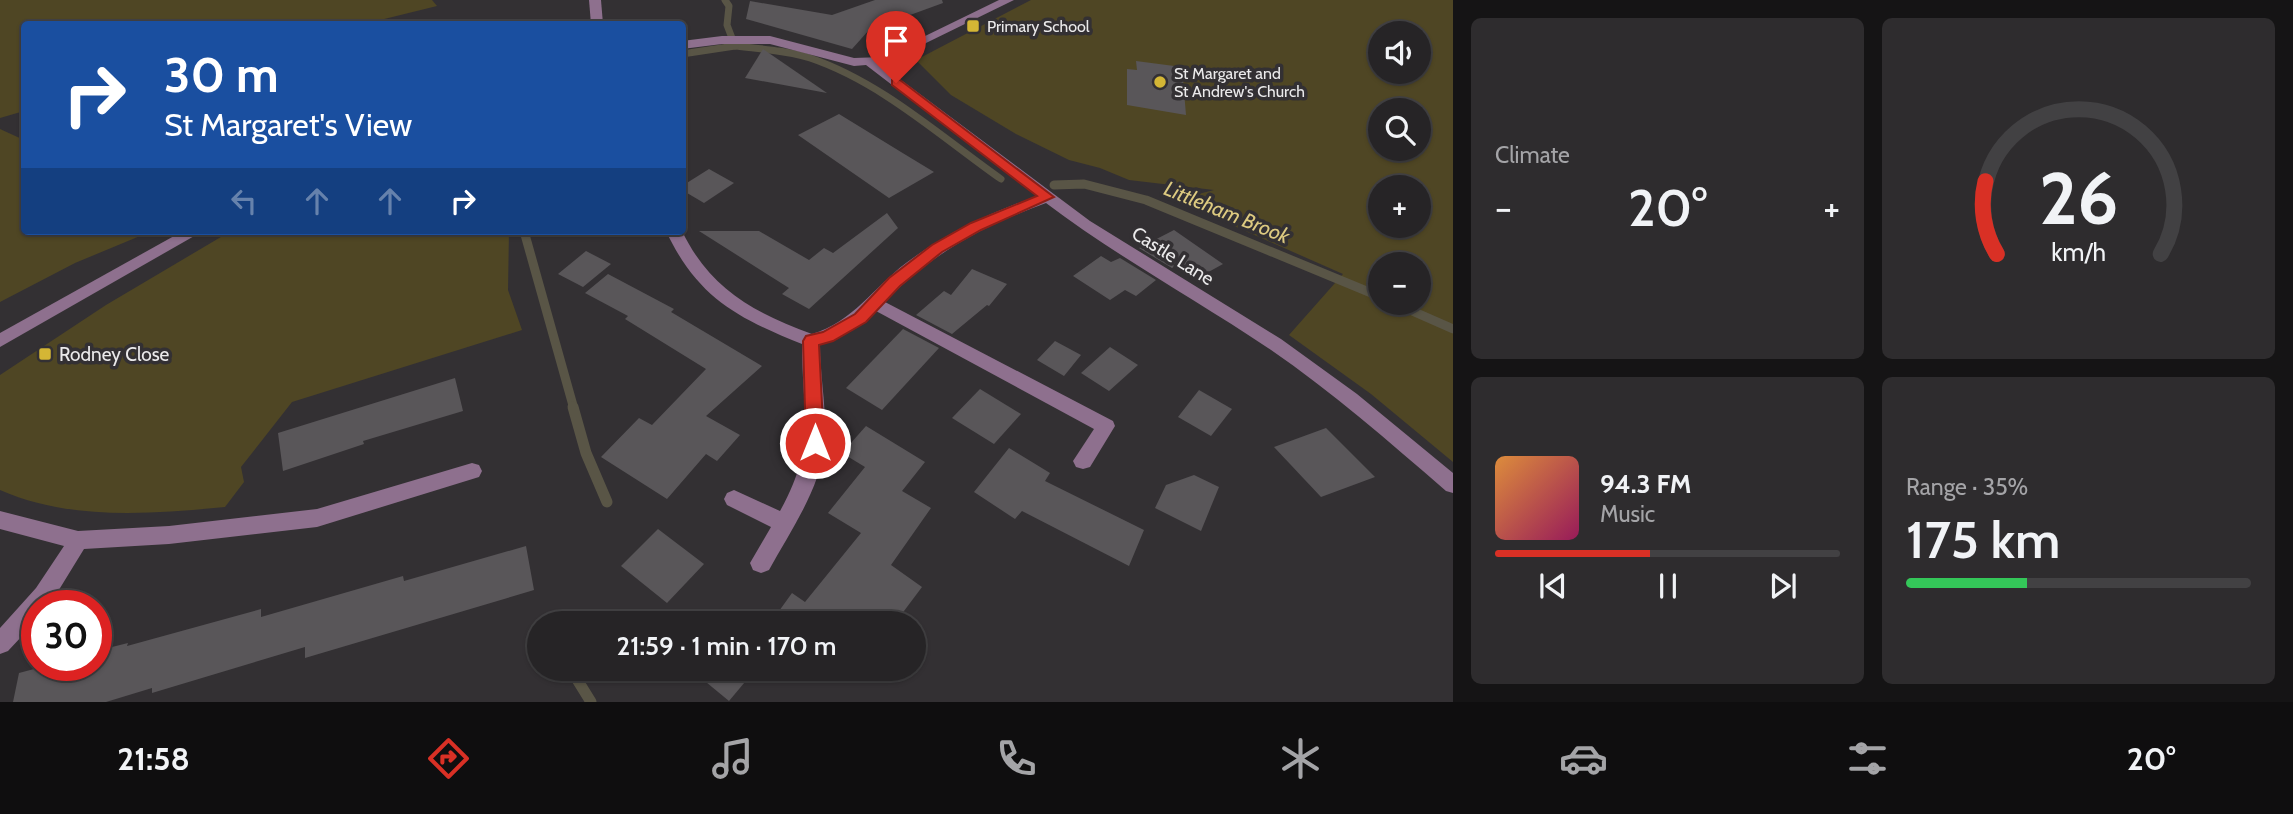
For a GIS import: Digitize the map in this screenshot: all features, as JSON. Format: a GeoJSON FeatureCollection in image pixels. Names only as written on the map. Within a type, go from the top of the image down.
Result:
{"type":"FeatureCollection","features":[{"type":"Feature","properties":{"kind":"street"},"geometry":{"type":"LineString","coordinates":[[595,0],[597,21]]}},
{"type":"Feature","properties":{"kind":"street"},"geometry":{"type":"LineString","coordinates":[[686,44],[722,40],[770,40],[871,63],[884,61],[1008,0]]}},
{"type":"Feature","properties":{"kind":"street","name":"Castle Lane"},"geometry":{"type":"LineString","coordinates":[[871,63],[1085,225],[1275,344],[1352,399],[1453,485]]}},
{"type":"Feature","properties":{"kind":"street"},"geometry":{"type":"LineString","coordinates":[[676,235],[683,251],[710,287],[730,301],[811,341],[841,331],[861,318],[894,282],[937,248],[976,226],[1047,197]]}},
{"type":"Feature","properties":{"kind":"street"},"geometry":{"type":"LineString","coordinates":[[0,341],[188,235]]}},
{"type":"Feature","properties":{"kind":"street"},"geometry":{"type":"LineString","coordinates":[[876,304],[1106,426],[1083,461]]}},
{"type":"Feature","properties":{"kind":"street"},"geometry":{"type":"LineString","coordinates":[[761,563],[809,475],[815,443],[811,341]]}},
{"type":"Feature","properties":{"kind":"street"},"geometry":{"type":"LineString","coordinates":[[0,520],[78,540],[169,535],[317,518],[472,471]]}},
{"type":"Feature","properties":{"kind":"street"},"geometry":{"type":"LineString","coordinates":[[734,499],[784,523]]}},
{"type":"Feature","properties":{"kind":"street"},"geometry":{"type":"LineString","coordinates":[[0,643],[39,602],[61,572],[78,540]]}},
{"type":"Feature","properties":{"kind":"shaded area"},"geometry":{"type":"Polygon","coordinates":[[[0,0],[432,0],[437,6],[376,21],[21,21],[21,112],[0,118],[0,0]]]}},
{"type":"Feature","properties":{"kind":"shaded area"},"geometry":{"type":"Polygon","coordinates":[[[1031,0],[1453,0],[1453,462],[1371,394],[1289,335],[1343,274],[1175,200],[1214,190],[1129,180],[1100,168],[1069,160],[1016,134],[951,95],[916,60],[1031,0]]]}},
{"type":"Feature","properties":{"kind":"shaded area"},"geometry":{"type":"Polygon","coordinates":[[[0,129],[21,139],[21,235],[142,235],[75,263],[0,302],[0,129]]]}},
{"type":"Feature","properties":{"kind":"shaded area"},"geometry":{"type":"Polygon","coordinates":[[[224,235],[509,235],[508,290],[522,330],[292,402],[241,467],[244,482],[225,507],[140,513],[83,511],[27,500],[0,490],[0,375],[106,305],[224,235]]]}},
{"type":"Feature","properties":{"kind":"building"},"geometry":{"type":"Polygon","coordinates":[[[875,0],[942,0],[943,3],[869,30],[852,49],[746,19],[750,1],[832,15],[875,0]]]}},
{"type":"Feature","properties":{"kind":"building"},"geometry":{"type":"Polygon","coordinates":[[[763,49],[827,93],[745,78],[763,49]]]}},
{"type":"Feature","properties":{"kind":"building","name":"St Margaret and St Andrew's Church"},"geometry":{"type":"Polygon","coordinates":[[[1136,61],[1182,67],[1186,115],[1127,105],[1127,69],[1137,70],[1136,61]]]}},
{"type":"Feature","properties":{"kind":"building"},"geometry":{"type":"Polygon","coordinates":[[[839,114],[934,172],[889,198],[798,135],[839,114]]]}},
{"type":"Feature","properties":{"kind":"building"},"geometry":{"type":"Polygon","coordinates":[[[709,169],[734,183],[704,203],[686,192],[686,183],[709,169]]]}},
{"type":"Feature","properties":{"kind":"building"},"geometry":{"type":"Polygon","coordinates":[[[887,213],[898,228],[809,309],[782,294],[789,288],[699,231],[759,231],[809,260],[824,248],[833,253],[887,213]]]}},
{"type":"Feature","properties":{"kind":"building"},"geometry":{"type":"Polygon","coordinates":[[[1174,230],[1223,264],[1194,280],[1175,266],[1172,268],[1139,248],[1174,230]]]}},
{"type":"Feature","properties":{"kind":"building"},"geometry":{"type":"Polygon","coordinates":[[[586,251],[611,264],[583,287],[558,274],[586,251]]]}},
{"type":"Feature","properties":{"kind":"building"},"geometry":{"type":"Polygon","coordinates":[[[1101,256],[1111,262],[1120,258],[1156,280],[1136,296],[1125,290],[1110,300],[1073,276],[1101,256]]]}},
{"type":"Feature","properties":{"kind":"building"},"geometry":{"type":"Polygon","coordinates":[[[972,269],[1007,284],[989,306],[952,334],[916,315],[944,291],[951,295],[972,269]]]}},
{"type":"Feature","properties":{"kind":"building"},"geometry":{"type":"Polygon","coordinates":[[[608,274],[674,309],[671,312],[762,366],[706,416],[740,435],[717,461],[706,454],[667,499],[601,457],[639,418],[652,425],[706,369],[625,319],[628,316],[585,293],[608,274]]]}},
{"type":"Feature","properties":{"kind":"building"},"geometry":{"type":"Polygon","coordinates":[[[903,329],[939,348],[882,410],[846,388],[903,329]]]}},
{"type":"Feature","properties":{"kind":"building"},"geometry":{"type":"Polygon","coordinates":[[[1055,341],[1081,355],[1064,376],[1037,360],[1055,341]]]}},
{"type":"Feature","properties":{"kind":"building"},"geometry":{"type":"Polygon","coordinates":[[[1110,347],[1138,365],[1109,391],[1081,373],[1110,347]]]}},
{"type":"Feature","properties":{"kind":"building"},"geometry":{"type":"Polygon","coordinates":[[[455,378],[463,411],[363,441],[364,444],[283,471],[278,433],[455,378]]]}},
{"type":"Feature","properties":{"kind":"building"},"geometry":{"type":"Polygon","coordinates":[[[980,389],[1021,414],[994,444],[952,418],[980,389]]]}},
{"type":"Feature","properties":{"kind":"building"},"geometry":{"type":"Polygon","coordinates":[[[1199,390],[1232,409],[1211,436],[1178,417],[1199,390]]]}},
{"type":"Feature","properties":{"kind":"building"},"geometry":{"type":"Polygon","coordinates":[[[866,426],[925,462],[902,491],[931,508],[891,565],[922,587],[904,611],[779,611],[792,593],[805,602],[861,533],[828,513],[865,467],[842,453],[866,426]]]}},
{"type":"Feature","properties":{"kind":"building"},"geometry":{"type":"Polygon","coordinates":[[[1326,428],[1375,477],[1321,497],[1274,447],[1326,428]]]}},
{"type":"Feature","properties":{"kind":"building"},"geometry":{"type":"Polygon","coordinates":[[[1009,448],[1050,473],[1045,481],[1144,530],[1129,566],[1022,511],[1015,519],[974,492],[1009,448]]]}},
{"type":"Feature","properties":{"kind":"building"},"geometry":{"type":"Polygon","coordinates":[[[1194,475],[1219,487],[1201,531],[1155,508],[1166,485],[1194,475]]]}},
{"type":"Feature","properties":{"kind":"building"},"geometry":{"type":"Polygon","coordinates":[[[658,529],[704,564],[667,603],[621,566],[658,529]]]}},
{"type":"Feature","properties":{"kind":"building"},"geometry":{"type":"Polygon","coordinates":[[[526,546],[534,590],[305,658],[305,647],[152,693],[152,688],[106,702],[13,702],[19,673],[21,681],[112,681],[112,647],[128,643],[127,646],[261,609],[261,617],[403,576],[404,581],[526,546]]]}},
{"type":"Feature","properties":{"kind":"building"},"geometry":{"type":"Polygon","coordinates":[[[705,681],[746,681],[729,701],[705,681]]]}},
{"type":"Feature","properties":{"kind":"waterway","name":"Littleham Brook"},"geometry":{"type":"LineString","coordinates":[[725,0],[729,6],[727,25],[735,46]]}},
{"type":"Feature","properties":{"kind":"waterway"},"geometry":{"type":"LineString","coordinates":[[686,53],[735,46]]}},
{"type":"Feature","properties":{"kind":"waterway","name":"Littleham Brook"},"geometry":{"type":"LineString","coordinates":[[735,46],[791,53],[836,68],[886,95],[1001,179]]}},
{"type":"Feature","properties":{"kind":"waterway","name":"Littleham Brook"},"geometry":{"type":"LineString","coordinates":[[1054,185],[1084,184],[1146,200],[1368,292]]}},
{"type":"Feature","properties":{"kind":"waterway"},"geometry":{"type":"LineString","coordinates":[[525,235],[574,409]]}},
{"type":"Feature","properties":{"kind":"waterway","name":"Littleham Brook"},"geometry":{"type":"LineString","coordinates":[[1421,315],[1453,329]]}},
{"type":"Feature","properties":{"kind":"waterway"},"geometry":{"type":"LineString","coordinates":[[573,407],[586,453],[607,502]]}},
{"type":"Feature","properties":{"kind":"waterway"},"geometry":{"type":"LineString","coordinates":[[578,681],[591,702]]}},
{"type":"Feature","properties":{"kind":"place","name":"Primary School"},"geometry":{"type":"Point","coordinates":[973,26]}},
{"type":"Feature","properties":{"kind":"place","name":"St Margaret and St Andrew's Church"},"geometry":{"type":"Point","coordinates":[1160,82]}},
{"type":"Feature","properties":{"kind":"place","name":"Rodney Close"},"geometry":{"type":"Point","coordinates":[45,354]}},
{"type":"Feature","properties":{"kind":"route"},"geometry":{"type":"LineString","coordinates":[[815,443],[811,341],[828,337],[861,318],[894,282],[937,248],[976,226],[1047,197],[896,83]]}}]}
